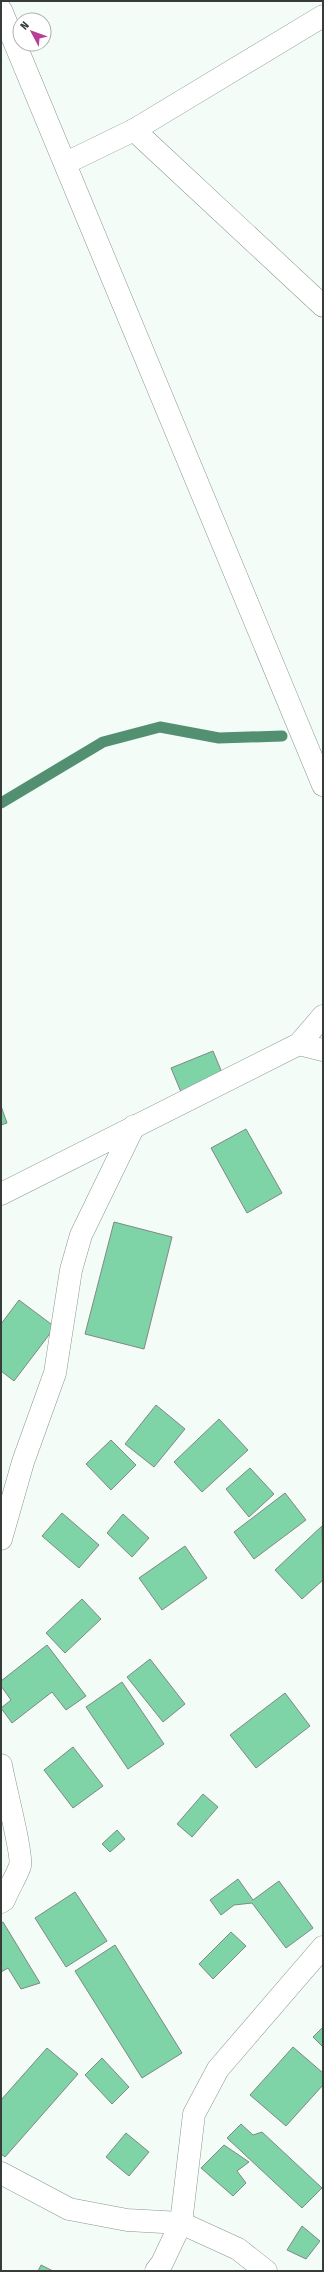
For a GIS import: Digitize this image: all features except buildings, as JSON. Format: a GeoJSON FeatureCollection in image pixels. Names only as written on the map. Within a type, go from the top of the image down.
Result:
{"type":"FeatureCollection","features":[{"type":"Feature","properties":{"kind":"street"},"geometry":{"type":"LineString","coordinates":[[1,10],[66,163],[323,784]]}},
{"type":"Feature","properties":{"kind":"street"},"geometry":{"type":"LineString","coordinates":[[66,163],[134,130],[323,16]]}},
{"type":"Feature","properties":{"kind":"street"},"geometry":{"type":"LineString","coordinates":[[134,130],[323,306]]}},
{"type":"Feature","properties":{"kind":"street"},"geometry":{"type":"LineString","coordinates":[[1,1194],[299,1044],[323,1016]]}},
{"type":"Feature","properties":{"kind":"street"},"geometry":{"type":"LineString","coordinates":[[299,1044],[323,1050]]}},
{"type":"Feature","properties":{"kind":"street"},"geometry":{"type":"LineString","coordinates":[[1,1539],[23,1462],[55,1373],[71,1270],[81,1235],[134,1126]]}},
{"type":"Feature","properties":{"kind":"street"},"geometry":{"type":"LineString","coordinates":[[1,1765],[13,1828],[20,1852],[20,1865],[4,1900],[1,1902]]}},
{"type":"Feature","properties":{"kind":"street"},"geometry":{"type":"LineString","coordinates":[[156,2271],[162,2263],[181,2223],[194,2114],[218,2069],[323,1947]]}},
{"type":"Feature","properties":{"kind":"street"},"geometry":{"type":"LineString","coordinates":[[1,2173],[69,2208],[127,2220],[181,2223],[238,2249],[266,2271]]}},
{"type":"Feature","properties":{"kind":"waterway"},"geometry":{"type":"LineString","coordinates":[[1,803],[103,742],[160,727],[219,738],[282,736]]}}]}
